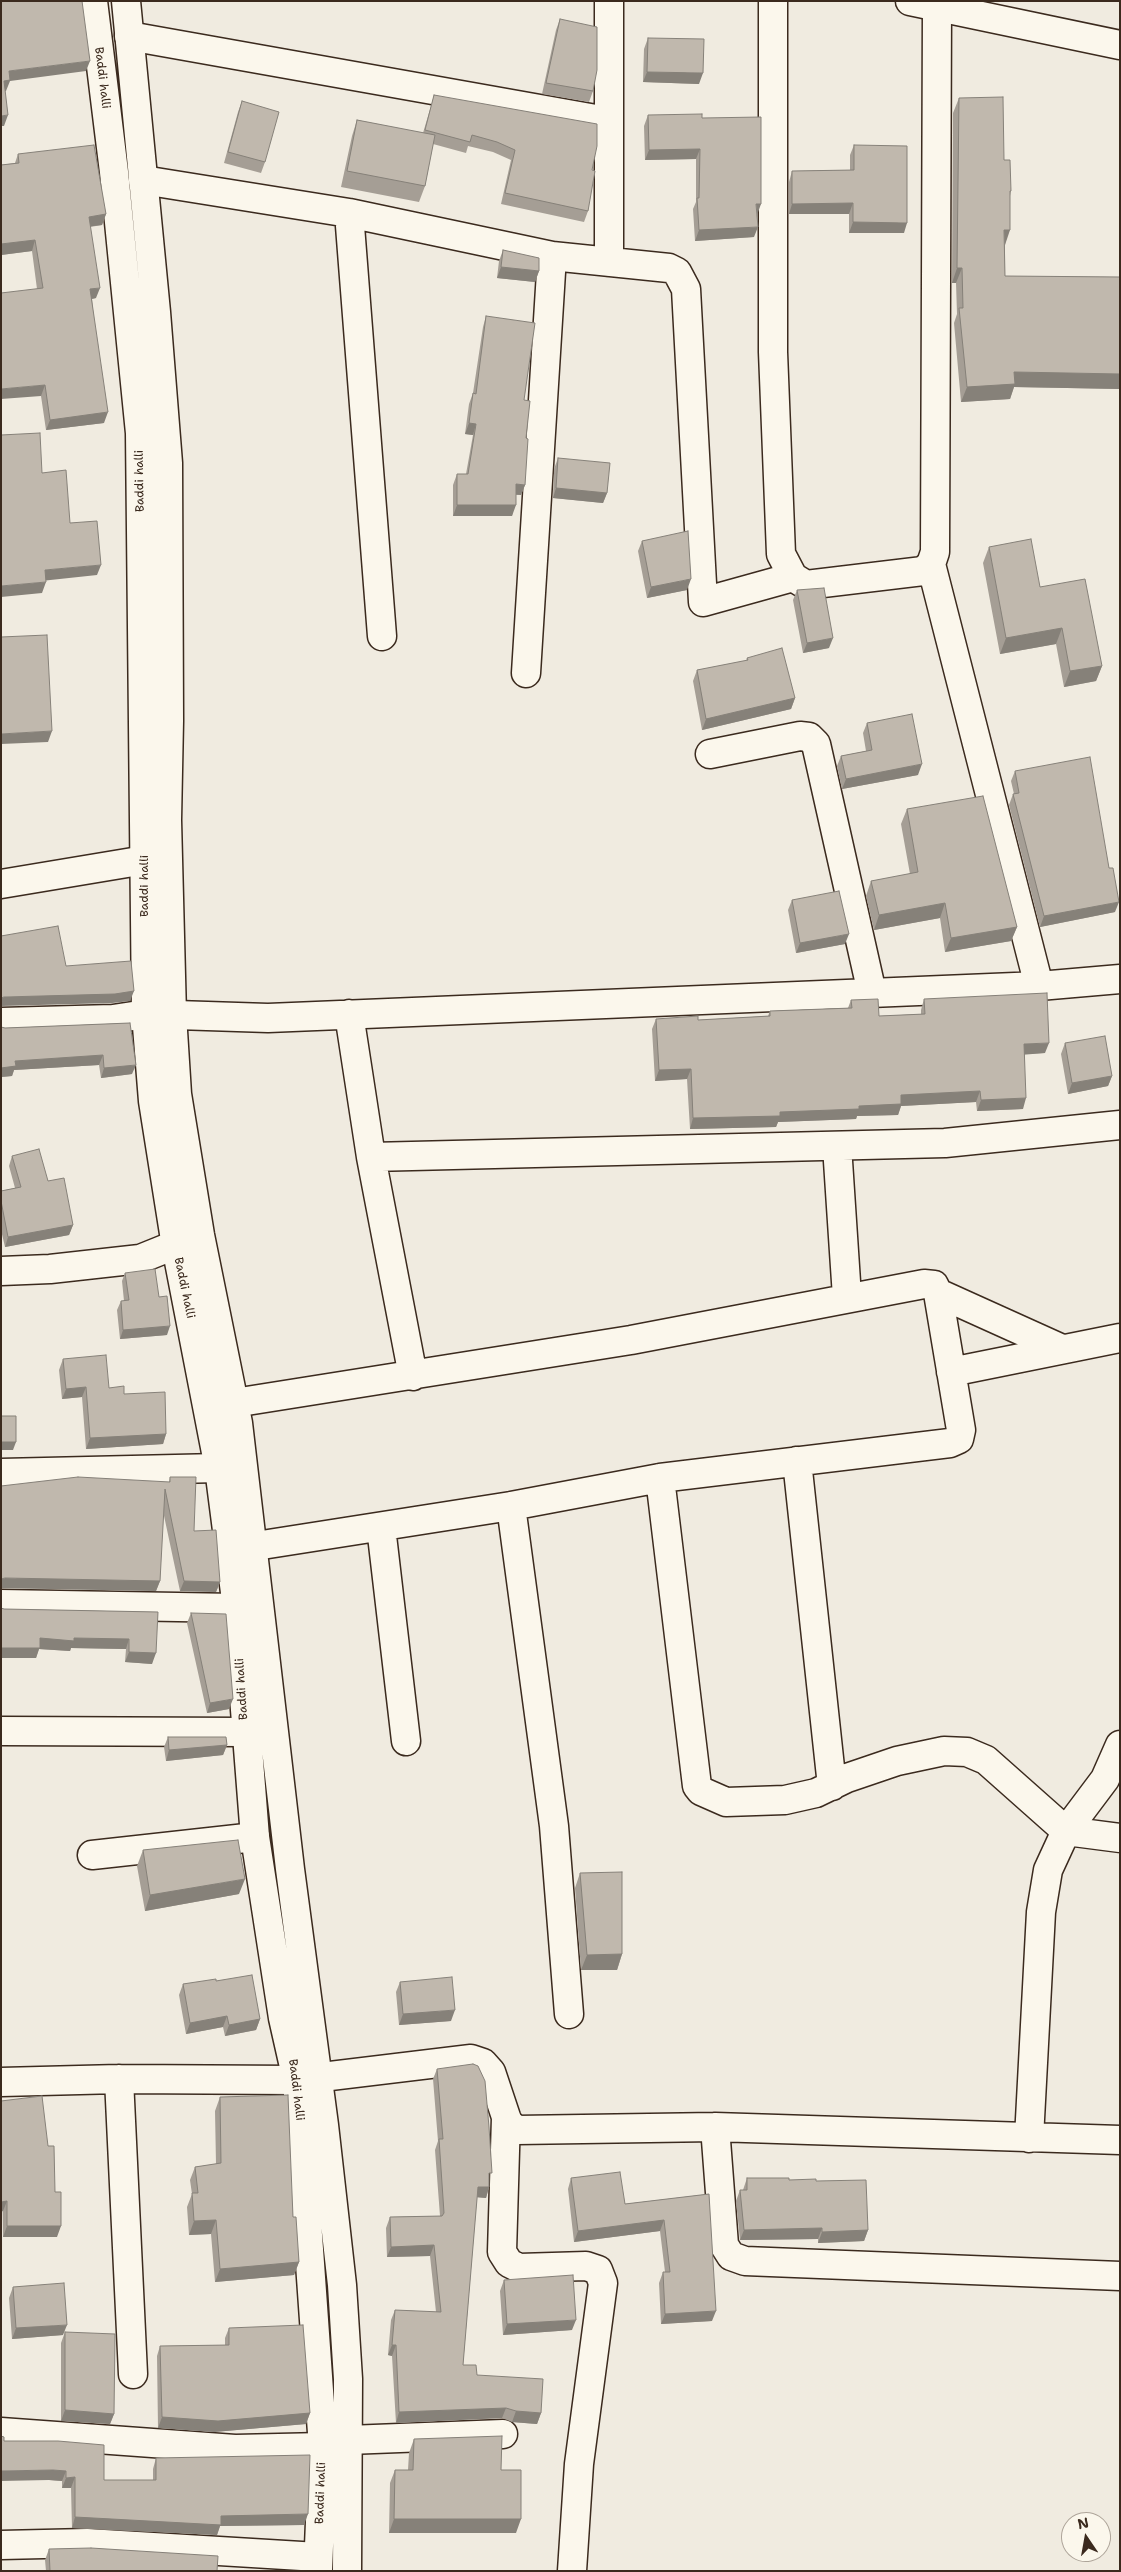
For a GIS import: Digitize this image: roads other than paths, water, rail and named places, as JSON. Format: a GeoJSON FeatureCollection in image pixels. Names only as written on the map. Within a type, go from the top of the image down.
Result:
{"type":"FeatureCollection","features":[{"type":"Feature","properties":{"kind":"street","name":"Baddi halli"},"geometry":{"type":"LineString","coordinates":[[93,1],[114,172],[140,432],[145,860],[159,1015],[153,1102],[176,1246],[219,1468],[242,1549],[237,1608],[255,1837],[283,2018],[307,2079],[335,2444],[318,2564]]}},
{"type":"Feature","properties":{"kind":"street"},"geometry":{"type":"LineString","coordinates":[[126,1],[168,463],[169,721],[159,1015],[177,1094],[200,1235],[234,1403],[242,1549],[290,1869],[307,2079]]}},
{"type":"Feature","properties":{"kind":"street"},"geometry":{"type":"LineString","coordinates":[[609,1],[607,121],[609,262]]}},
{"type":"Feature","properties":{"kind":"street"},"geometry":{"type":"LineString","coordinates":[[773,1],[773,352],[781,554],[786,568],[792,577],[806,585],[923,571],[931,564],[935,552],[937,6]]}},
{"type":"Feature","properties":{"kind":"street"},"geometry":{"type":"LineString","coordinates":[[910,1],[1120,45]]}},
{"type":"Feature","properties":{"kind":"street"},"geometry":{"type":"LineString","coordinates":[[129,36],[607,121]]}},
{"type":"Feature","properties":{"kind":"street"},"geometry":{"type":"LineString","coordinates":[[143,180],[349,213],[552,256],[669,268],[677,272],[686,288],[703,602],[792,577]]}},
{"type":"Feature","properties":{"kind":"street"},"geometry":{"type":"LineString","coordinates":[[349,213],[382,636]]}},
{"type":"Feature","properties":{"kind":"street"},"geometry":{"type":"LineString","coordinates":[[526,674],[552,256]]}},
{"type":"Feature","properties":{"kind":"street"},"geometry":{"type":"LineString","coordinates":[[931,564],[1039,986]]}},
{"type":"Feature","properties":{"kind":"street"},"geometry":{"type":"LineString","coordinates":[[710,754],[800,736],[808,737],[816,744],[872,993]]}},
{"type":"Feature","properties":{"kind":"street"},"geometry":{"type":"LineString","coordinates":[[1,884],[145,860]]}},
{"type":"Feature","properties":{"kind":"street"},"geometry":{"type":"LineString","coordinates":[[1,1022],[113,1019],[159,1015],[268,1018],[1039,986],[1120,979]]}},
{"type":"Feature","properties":{"kind":"street"},"geometry":{"type":"LineString","coordinates":[[349,1014],[371,1157],[413,1376]]}},
{"type":"Feature","properties":{"kind":"street"},"geometry":{"type":"LineString","coordinates":[[371,1157],[945,1143],[1120,1125]]}},
{"type":"Feature","properties":{"kind":"street"},"geometry":{"type":"LineString","coordinates":[[836,1146],[847,1297]]}},
{"type":"Feature","properties":{"kind":"street"},"geometry":{"type":"LineString","coordinates":[[1,1271],[50,1269],[140,1259],[200,1235]]}},
{"type":"Feature","properties":{"kind":"street"},"geometry":{"type":"LineString","coordinates":[[234,1403],[631,1340],[847,1297],[934,1284],[938,1293],[961,1430],[959,1439],[950,1443],[660,1478],[511,1506],[242,1549]]}},
{"type":"Feature","properties":{"kind":"street"},"geometry":{"type":"LineString","coordinates":[[938,1293],[1062,1349]]}},
{"type":"Feature","properties":{"kind":"street"},"geometry":{"type":"LineString","coordinates":[[951,1372],[1120,1338]]}},
{"type":"Feature","properties":{"kind":"street"},"geometry":{"type":"LineString","coordinates":[[797,1461],[832,1786]]}},
{"type":"Feature","properties":{"kind":"street"},"geometry":{"type":"LineString","coordinates":[[1,1473],[219,1468]]}},
{"type":"Feature","properties":{"kind":"street"},"geometry":{"type":"LineString","coordinates":[[660,1478],[697,1786],[708,1796],[726,1802],[749,1803],[785,1800],[816,1793],[846,1778],[898,1761],[944,1751],[967,1752],[986,1760],[1066,1831],[1120,1838]]}},
{"type":"Feature","properties":{"kind":"street"},"geometry":{"type":"LineString","coordinates":[[511,1506],[554,1826],[569,2014]]}},
{"type":"Feature","properties":{"kind":"street"},"geometry":{"type":"LineString","coordinates":[[381,1527],[406,1741]]}},
{"type":"Feature","properties":{"kind":"street"},"geometry":{"type":"LineString","coordinates":[[1,1604],[237,1608]]}},
{"type":"Feature","properties":{"kind":"street"},"geometry":{"type":"LineString","coordinates":[[1,1731],[246,1732]]}},
{"type":"Feature","properties":{"kind":"street"},"geometry":{"type":"LineString","coordinates":[[1029,2138],[1042,1912],[1048,1870],[1066,1831],[1105,1779],[1120,1745]]}},
{"type":"Feature","properties":{"kind":"street"},"geometry":{"type":"LineString","coordinates":[[92,1856],[255,1837]]}},
{"type":"Feature","properties":{"kind":"street"},"geometry":{"type":"LineString","coordinates":[[1,2082],[119,2079],[307,2079],[471,2059],[483,2062],[491,2072],[509,2124],[517,2130],[715,2127],[1120,2140]]}},
{"type":"Feature","properties":{"kind":"street"},"geometry":{"type":"LineString","coordinates":[[119,2079],[133,2374]]}},
{"type":"Feature","properties":{"kind":"street"},"geometry":{"type":"LineString","coordinates":[[506,2117],[502,2252],[509,2263],[519,2268],[586,2266],[598,2270],[603,2283],[579,2464],[572,2571]]}},
{"type":"Feature","properties":{"kind":"street"},"geometry":{"type":"LineString","coordinates":[[715,2127],[724,2245],[731,2256],[754,2261],[1120,2276]]}},
{"type":"Feature","properties":{"kind":"street"},"geometry":{"type":"LineString","coordinates":[[1,2432],[235,2449],[504,2434]]}},
{"type":"Feature","properties":{"kind":"street"},"geometry":{"type":"LineString","coordinates":[[335,2444],[347,2571]]}},
{"type":"Feature","properties":{"kind":"street"},"geometry":{"type":"LineString","coordinates":[[1,2545],[87,2543],[318,2564]]}}]}
